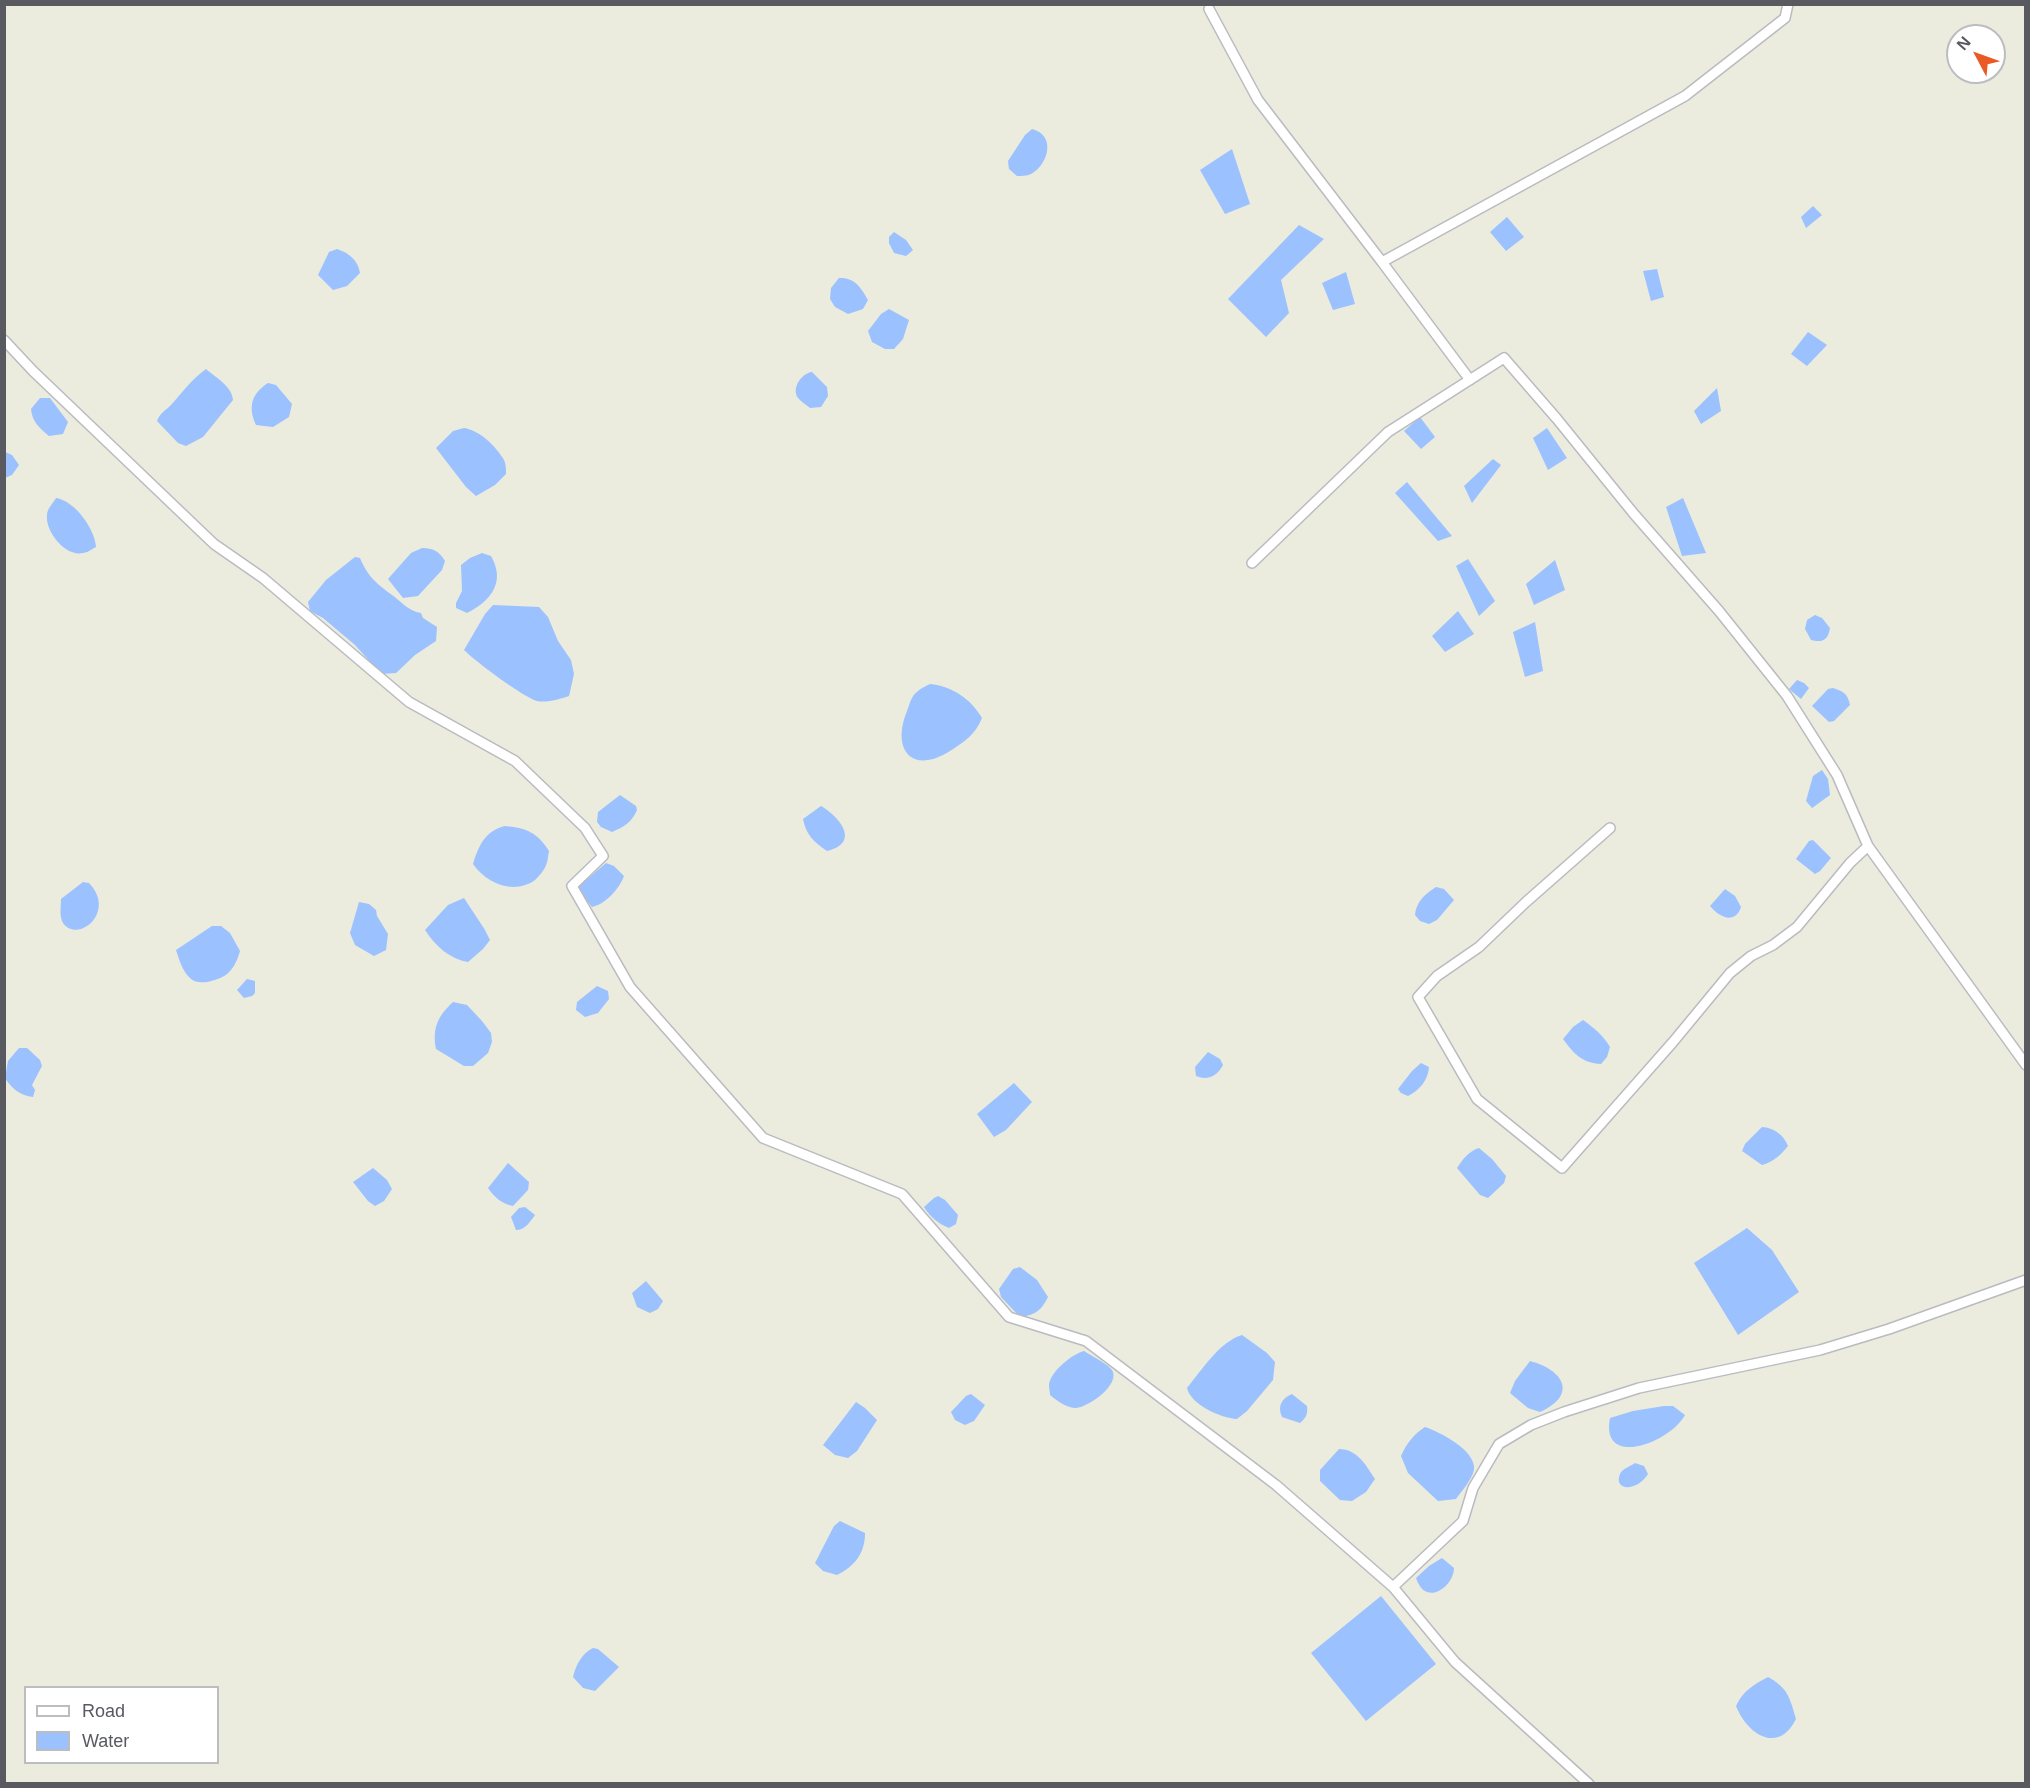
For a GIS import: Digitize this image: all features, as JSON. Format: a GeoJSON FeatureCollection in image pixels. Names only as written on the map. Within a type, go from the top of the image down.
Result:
{"type":"FeatureCollection","features":[{"type":"Feature","properties":{"kind":"street"},"geometry":{"type":"LineString","coordinates":[[1382,262],[1685,96],[1785,18],[1788,4]]}},
{"type":"Feature","properties":{"kind":"street"},"geometry":{"type":"LineString","coordinates":[[1209,9],[1258,100],[1470,380]]}},
{"type":"Feature","properties":{"kind":"street"},"geometry":{"type":"LineString","coordinates":[[4,340],[33,371],[214,544],[263,578],[410,702],[515,761],[585,828],[603,856],[573,886],[630,987],[763,1138],[902,1194],[1009,1317],[1086,1341],[1276,1485],[1393,1587],[1455,1662],[1589,1784]]}},
{"type":"Feature","properties":{"kind":"street"},"geometry":{"type":"LineString","coordinates":[[1252,563],[1389,432],[1504,358],[1634,514],[1719,611],[1787,696],[1837,774],[1868,846],[2025,1065]]}},
{"type":"Feature","properties":{"kind":"street"},"geometry":{"type":"LineString","coordinates":[[1610,828],[1479,947],[1437,976],[1418,998],[1477,1098],[1562,1168],[1673,1042],[1730,973],[1751,956],[1773,945],[1797,927],[1850,863],[1868,846]]}},
{"type":"Feature","properties":{"kind":"street"},"geometry":{"type":"LineString","coordinates":[[1393,1587],[1463,1521],[1473,1488],[1499,1444],[1531,1425],[1639,1388],[1820,1350],[1889,1329],[2025,1280]]}},
{"type":"Feature","properties":{"kind":"water"},"geometry":{"type":"Polygon","coordinates":[[[1032,129],[1040,132],[1047,143],[1046,157],[1031,174],[1017,176],[1009,169],[1008,161],[1025,135],[1032,129]]]}},
{"type":"Feature","properties":{"kind":"water"},"geometry":{"type":"Polygon","coordinates":[[[1232,149],[1250,204],[1225,214],[1200,170],[1232,149]]]}},
{"type":"Feature","properties":{"kind":"water"},"geometry":{"type":"Polygon","coordinates":[[[1813,206],[1822,215],[1806,228],[1801,217],[1813,206]]]}},
{"type":"Feature","properties":{"kind":"water"},"geometry":{"type":"Polygon","coordinates":[[[1507,217],[1524,237],[1506,251],[1490,232],[1507,217]]]}},
{"type":"Feature","properties":{"kind":"water"},"geometry":{"type":"Polygon","coordinates":[[[1299,225],[1324,239],[1281,280],[1289,313],[1266,337],[1228,299],[1299,225]]]}},
{"type":"Feature","properties":{"kind":"water"},"geometry":{"type":"Polygon","coordinates":[[[894,232],[906,240],[913,250],[906,256],[894,253],[889,243],[889,237],[894,232]]]}},
{"type":"Feature","properties":{"kind":"water"},"geometry":{"type":"Polygon","coordinates":[[[337,249],[352,258],[360,273],[347,286],[333,290],[318,275],[329,252],[337,249]]]}},
{"type":"Feature","properties":{"kind":"water"},"geometry":{"type":"Polygon","coordinates":[[[1657,269],[1664,297],[1651,301],[1643,271],[1657,269]]]}},
{"type":"Feature","properties":{"kind":"water"},"geometry":{"type":"Polygon","coordinates":[[[1346,272],[1355,304],[1333,310],[1322,283],[1346,272]]]}},
{"type":"Feature","properties":{"kind":"water"},"geometry":{"type":"Polygon","coordinates":[[[839,278],[849,279],[860,287],[868,300],[863,309],[848,314],[835,307],[830,299],[831,288],[839,278]]]}},
{"type":"Feature","properties":{"kind":"water"},"geometry":{"type":"Polygon","coordinates":[[[889,309],[909,320],[903,339],[894,349],[885,349],[872,342],[868,331],[881,314],[889,309]]]}},
{"type":"Feature","properties":{"kind":"water"},"geometry":{"type":"Polygon","coordinates":[[[1808,332],[1827,345],[1807,366],[1791,354],[1808,332]]]}},
{"type":"Feature","properties":{"kind":"water"},"geometry":{"type":"Polygon","coordinates":[[[206,369],[227,386],[233,400],[203,437],[186,446],[178,443],[157,421],[191,382],[206,369]]]}},
{"type":"Feature","properties":{"kind":"water"},"geometry":{"type":"Polygon","coordinates":[[[812,372],[827,387],[828,396],[821,407],[810,408],[796,394],[799,382],[805,375],[812,372]]]}},
{"type":"Feature","properties":{"kind":"water"},"geometry":{"type":"Polygon","coordinates":[[[268,383],[276,385],[292,404],[289,417],[273,427],[256,425],[252,412],[255,396],[268,383]]]}},
{"type":"Feature","properties":{"kind":"water"},"geometry":{"type":"Polygon","coordinates":[[[1717,388],[1721,411],[1701,424],[1694,411],[1717,388]]]}},
{"type":"Feature","properties":{"kind":"water"},"geometry":{"type":"Polygon","coordinates":[[[40,398],[50,398],[68,422],[63,434],[49,436],[34,421],[31,409],[40,398]]]}},
{"type":"Feature","properties":{"kind":"water"},"geometry":{"type":"Polygon","coordinates":[[[1420,417],[1435,437],[1421,449],[1404,431],[1420,417]]]}},
{"type":"Feature","properties":{"kind":"water"},"geometry":{"type":"Polygon","coordinates":[[[1547,428],[1567,458],[1548,470],[1533,438],[1547,428]]]}},
{"type":"Feature","properties":{"kind":"water"},"geometry":{"type":"Polygon","coordinates":[[[470,429],[492,444],[506,465],[506,474],[495,485],[476,496],[466,487],[436,448],[453,431],[470,429]]]}},
{"type":"Feature","properties":{"kind":"water"},"geometry":{"type":"Polygon","coordinates":[[[5,452],[12,455],[19,465],[12,475],[5,478],[5,452]]]}},
{"type":"Feature","properties":{"kind":"water"},"geometry":{"type":"Polygon","coordinates":[[[1493,459],[1501,465],[1472,503],[1464,486],[1493,459]]]}},
{"type":"Feature","properties":{"kind":"water"},"geometry":{"type":"Polygon","coordinates":[[[1407,482],[1452,536],[1438,541],[1395,493],[1407,482]]]}},
{"type":"Feature","properties":{"kind":"water"},"geometry":{"type":"Polygon","coordinates":[[[56,498],[70,504],[83,517],[92,532],[96,547],[86,552],[76,553],[58,542],[47,521],[49,508],[56,498]]]}},
{"type":"Feature","properties":{"kind":"water"},"geometry":{"type":"Polygon","coordinates":[[[1683,498],[1706,553],[1682,556],[1666,507],[1683,498]]]}},
{"type":"Feature","properties":{"kind":"water"},"geometry":{"type":"Polygon","coordinates":[[[422,548],[438,552],[445,561],[442,570],[418,596],[403,598],[388,579],[411,553],[422,548]]]}},
{"type":"Feature","properties":{"kind":"water"},"geometry":{"type":"Polygon","coordinates":[[[482,553],[491,556],[495,565],[497,574],[494,590],[483,603],[467,613],[456,608],[462,591],[461,565],[482,553]]]}},
{"type":"Feature","properties":{"kind":"water"},"geometry":{"type":"Polygon","coordinates":[[[355,557],[360,558],[369,575],[381,587],[409,608],[421,613],[423,618],[437,627],[436,641],[415,655],[396,673],[381,674],[355,645],[323,618],[310,611],[308,602],[326,580],[355,557]]]}},
{"type":"Feature","properties":{"kind":"water"},"geometry":{"type":"Polygon","coordinates":[[[1468,559],[1495,601],[1479,616],[1456,566],[1468,559]]]}},
{"type":"Feature","properties":{"kind":"water"},"geometry":{"type":"Polygon","coordinates":[[[1555,560],[1565,590],[1534,605],[1526,584],[1555,560]]]}},
{"type":"Feature","properties":{"kind":"water"},"geometry":{"type":"Polygon","coordinates":[[[493,605],[539,607],[548,617],[558,641],[571,660],[574,674],[569,696],[545,701],[530,698],[499,678],[464,650],[485,614],[493,605]]]}},
{"type":"Feature","properties":{"kind":"water"},"geometry":{"type":"Polygon","coordinates":[[[1458,611],[1474,634],[1445,652],[1432,636],[1458,611]]]}},
{"type":"Feature","properties":{"kind":"water"},"geometry":{"type":"Polygon","coordinates":[[[1815,615],[1822,618],[1830,628],[1828,635],[1822,641],[1811,640],[1805,629],[1807,620],[1815,615]]]}},
{"type":"Feature","properties":{"kind":"water"},"geometry":{"type":"Polygon","coordinates":[[[1535,622],[1543,671],[1525,677],[1513,632],[1535,622]]]}},
{"type":"Feature","properties":{"kind":"water"},"geometry":{"type":"Polygon","coordinates":[[[1797,680],[1809,688],[1801,699],[1789,689],[1797,680]]]}},
{"type":"Feature","properties":{"kind":"water"},"geometry":{"type":"Polygon","coordinates":[[[930,684],[946,687],[967,699],[982,718],[973,733],[950,751],[937,758],[915,759],[908,755],[904,747],[903,725],[914,695],[930,684]]]}},
{"type":"Feature","properties":{"kind":"water"},"geometry":{"type":"Polygon","coordinates":[[[1828,689],[1840,690],[1848,698],[1850,705],[1834,721],[1829,722],[1812,706],[1828,689]]]}},
{"type":"Feature","properties":{"kind":"water"},"geometry":{"type":"Polygon","coordinates":[[[1822,770],[1828,779],[1830,795],[1812,808],[1806,801],[1813,776],[1822,770]]]}},
{"type":"Feature","properties":{"kind":"water"},"geometry":{"type":"Polygon","coordinates":[[[620,795],[636,806],[637,810],[627,824],[612,832],[601,827],[597,822],[598,812],[620,795]]]}},
{"type":"Feature","properties":{"kind":"water"},"geometry":{"type":"Polygon","coordinates":[[[821,806],[840,823],[845,836],[843,842],[837,847],[827,851],[811,838],[803,819],[821,806]]]}},
{"type":"Feature","properties":{"kind":"water"},"geometry":{"type":"Polygon","coordinates":[[[505,826],[530,832],[540,839],[549,851],[543,871],[535,880],[518,887],[493,882],[473,864],[488,835],[505,826]]]}},
{"type":"Feature","properties":{"kind":"water"},"geometry":{"type":"Polygon","coordinates":[[[1813,840],[1831,858],[1815,874],[1796,859],[1809,841],[1813,840]]]}},
{"type":"Feature","properties":{"kind":"water"},"geometry":{"type":"Polygon","coordinates":[[[606,863],[614,866],[624,876],[611,895],[602,903],[592,907],[580,892],[579,886],[606,863]]]}},
{"type":"Feature","properties":{"kind":"water"},"geometry":{"type":"Polygon","coordinates":[[[83,882],[89,883],[97,894],[99,904],[92,922],[77,930],[63,923],[61,899],[83,882]]]}},
{"type":"Feature","properties":{"kind":"water"},"geometry":{"type":"Polygon","coordinates":[[[1436,887],[1444,889],[1454,900],[1437,920],[1429,924],[1420,921],[1415,915],[1422,899],[1436,887]]]}},
{"type":"Feature","properties":{"kind":"water"},"geometry":{"type":"Polygon","coordinates":[[[1725,889],[1735,896],[1741,907],[1735,916],[1722,916],[1710,906],[1725,889]]]}},
{"type":"Feature","properties":{"kind":"water"},"geometry":{"type":"Polygon","coordinates":[[[464,898],[490,940],[468,962],[444,951],[425,930],[448,905],[464,898]]]}},
{"type":"Feature","properties":{"kind":"water"},"geometry":{"type":"Polygon","coordinates":[[[359,902],[369,904],[376,910],[388,934],[386,950],[374,956],[355,945],[350,933],[359,902]]]}},
{"type":"Feature","properties":{"kind":"water"},"geometry":{"type":"Polygon","coordinates":[[[212,926],[221,926],[230,933],[240,951],[232,969],[225,976],[207,982],[197,982],[184,971],[176,950],[212,926]]]}},
{"type":"Feature","properties":{"kind":"water"},"geometry":{"type":"Polygon","coordinates":[[[247,979],[255,981],[255,993],[244,998],[237,990],[247,979]]]}},
{"type":"Feature","properties":{"kind":"water"},"geometry":{"type":"Polygon","coordinates":[[[597,986],[608,991],[609,999],[598,1013],[585,1017],[576,1010],[577,1002],[597,986]]]}},
{"type":"Feature","properties":{"kind":"water"},"geometry":{"type":"Polygon","coordinates":[[[453,1002],[467,1005],[491,1033],[492,1042],[488,1053],[473,1066],[464,1066],[436,1049],[437,1023],[443,1012],[453,1002]]]}},
{"type":"Feature","properties":{"kind":"water"},"geometry":{"type":"Polygon","coordinates":[[[1583,1020],[1605,1039],[1610,1047],[1607,1057],[1601,1064],[1579,1057],[1563,1039],[1573,1027],[1583,1020]]]}},
{"type":"Feature","properties":{"kind":"water"},"geometry":{"type":"Polygon","coordinates":[[[19,1048],[27,1048],[40,1060],[42,1066],[32,1085],[35,1090],[33,1097],[17,1091],[5,1078],[8,1061],[19,1048]]]}},
{"type":"Feature","properties":{"kind":"water"},"geometry":{"type":"Polygon","coordinates":[[[1208,1052],[1220,1059],[1223,1065],[1212,1076],[1204,1078],[1196,1076],[1195,1067],[1208,1052]]]}},
{"type":"Feature","properties":{"kind":"water"},"geometry":{"type":"Polygon","coordinates":[[[1421,1063],[1429,1067],[1423,1084],[1408,1096],[1401,1093],[1398,1089],[1421,1063]]]}},
{"type":"Feature","properties":{"kind":"water"},"geometry":{"type":"Polygon","coordinates":[[[1014,1083],[1032,1102],[1006,1130],[994,1137],[977,1114],[1014,1083]]]}},
{"type":"Feature","properties":{"kind":"water"},"geometry":{"type":"Polygon","coordinates":[[[1762,1127],[1778,1132],[1788,1146],[1776,1158],[1762,1165],[1742,1151],[1745,1144],[1762,1127]]]}},
{"type":"Feature","properties":{"kind":"water"},"geometry":{"type":"Polygon","coordinates":[[[1479,1148],[1506,1176],[1504,1183],[1488,1198],[1480,1195],[1457,1168],[1466,1156],[1479,1148]]]}},
{"type":"Feature","properties":{"kind":"water"},"geometry":{"type":"Polygon","coordinates":[[[508,1163],[529,1182],[528,1190],[513,1206],[499,1200],[488,1188],[508,1163]]]}},
{"type":"Feature","properties":{"kind":"water"},"geometry":{"type":"Polygon","coordinates":[[[373,1168],[387,1180],[392,1189],[384,1201],[375,1206],[353,1182],[373,1168]]]}},
{"type":"Feature","properties":{"kind":"water"},"geometry":{"type":"Polygon","coordinates":[[[938,1196],[945,1200],[958,1215],[956,1224],[949,1228],[935,1220],[924,1207],[938,1196]]]}},
{"type":"Feature","properties":{"kind":"water"},"geometry":{"type":"Polygon","coordinates":[[[525,1207],[535,1215],[525,1227],[516,1230],[511,1217],[519,1208],[525,1207]]]}},
{"type":"Feature","properties":{"kind":"water"},"geometry":{"type":"Polygon","coordinates":[[[1747,1228],[1772,1250],[1799,1292],[1738,1335],[1694,1263],[1747,1228]]]}},
{"type":"Feature","properties":{"kind":"water"},"geometry":{"type":"Polygon","coordinates":[[[1020,1267],[1037,1280],[1048,1297],[1037,1312],[1020,1317],[1001,1297],[999,1289],[1013,1269],[1020,1267]]]}},
{"type":"Feature","properties":{"kind":"water"},"geometry":{"type":"Polygon","coordinates":[[[646,1281],[663,1301],[658,1309],[650,1313],[637,1307],[632,1293],[646,1281]]]}},
{"type":"Feature","properties":{"kind":"water"},"geometry":{"type":"Polygon","coordinates":[[[1242,1335],[1267,1353],[1275,1362],[1273,1380],[1247,1411],[1237,1419],[1207,1410],[1194,1400],[1187,1388],[1218,1350],[1242,1335]]]}},
{"type":"Feature","properties":{"kind":"water"},"geometry":{"type":"Polygon","coordinates":[[[1084,1351],[1103,1362],[1112,1370],[1114,1376],[1102,1394],[1082,1407],[1073,1408],[1062,1404],[1050,1395],[1049,1385],[1053,1375],[1062,1364],[1084,1351]]]}},
{"type":"Feature","properties":{"kind":"water"},"geometry":{"type":"Polygon","coordinates":[[[1530,1361],[1551,1370],[1562,1384],[1559,1398],[1540,1412],[1528,1408],[1510,1393],[1515,1381],[1530,1361]]]}},
{"type":"Feature","properties":{"kind":"water"},"geometry":{"type":"Polygon","coordinates":[[[971,1394],[985,1405],[974,1421],[965,1425],[955,1420],[951,1412],[966,1396],[971,1394]]]}},
{"type":"Feature","properties":{"kind":"water"},"geometry":{"type":"Polygon","coordinates":[[[1292,1394],[1307,1406],[1306,1416],[1300,1423],[1282,1417],[1281,1403],[1292,1394]]]}},
{"type":"Feature","properties":{"kind":"water"},"geometry":{"type":"Polygon","coordinates":[[[856,1402],[877,1420],[857,1451],[848,1458],[835,1455],[823,1445],[856,1402]]]}},
{"type":"Feature","properties":{"kind":"water"},"geometry":{"type":"Polygon","coordinates":[[[1673,1406],[1685,1415],[1666,1434],[1652,1442],[1638,1446],[1625,1447],[1615,1443],[1610,1434],[1610,1418],[1633,1411],[1673,1406]]]}},
{"type":"Feature","properties":{"kind":"water"},"geometry":{"type":"Polygon","coordinates":[[[1425,1427],[1456,1443],[1470,1456],[1474,1470],[1456,1499],[1438,1501],[1408,1473],[1401,1456],[1411,1440],[1425,1427]]]}},
{"type":"Feature","properties":{"kind":"water"},"geometry":{"type":"Polygon","coordinates":[[[1339,1449],[1356,1455],[1375,1479],[1366,1492],[1352,1501],[1340,1500],[1320,1481],[1320,1470],[1339,1449]]]}},
{"type":"Feature","properties":{"kind":"water"},"geometry":{"type":"Polygon","coordinates":[[[1635,1463],[1644,1466],[1648,1474],[1638,1484],[1623,1486],[1619,1480],[1620,1474],[1635,1463]]]}},
{"type":"Feature","properties":{"kind":"water"},"geometry":{"type":"Polygon","coordinates":[[[840,1521],[865,1533],[865,1540],[861,1553],[854,1563],[837,1575],[823,1571],[815,1563],[834,1526],[840,1521]]]}},
{"type":"Feature","properties":{"kind":"water"},"geometry":{"type":"Polygon","coordinates":[[[1442,1558],[1454,1568],[1453,1575],[1445,1587],[1439,1591],[1426,1592],[1416,1578],[1442,1558]]]}},
{"type":"Feature","properties":{"kind":"water"},"geometry":{"type":"Polygon","coordinates":[[[1381,1596],[1436,1664],[1366,1721],[1311,1653],[1381,1596]]]}},
{"type":"Feature","properties":{"kind":"water"},"geometry":{"type":"Polygon","coordinates":[[[593,1648],[598,1649],[619,1667],[595,1691],[583,1688],[573,1677],[580,1660],[593,1648]]]}},
{"type":"Feature","properties":{"kind":"water"},"geometry":{"type":"Polygon","coordinates":[[[1768,1677],[1780,1685],[1787,1694],[1796,1719],[1789,1730],[1781,1736],[1772,1738],[1755,1732],[1747,1725],[1736,1706],[1749,1689],[1768,1677]]]}}]}
